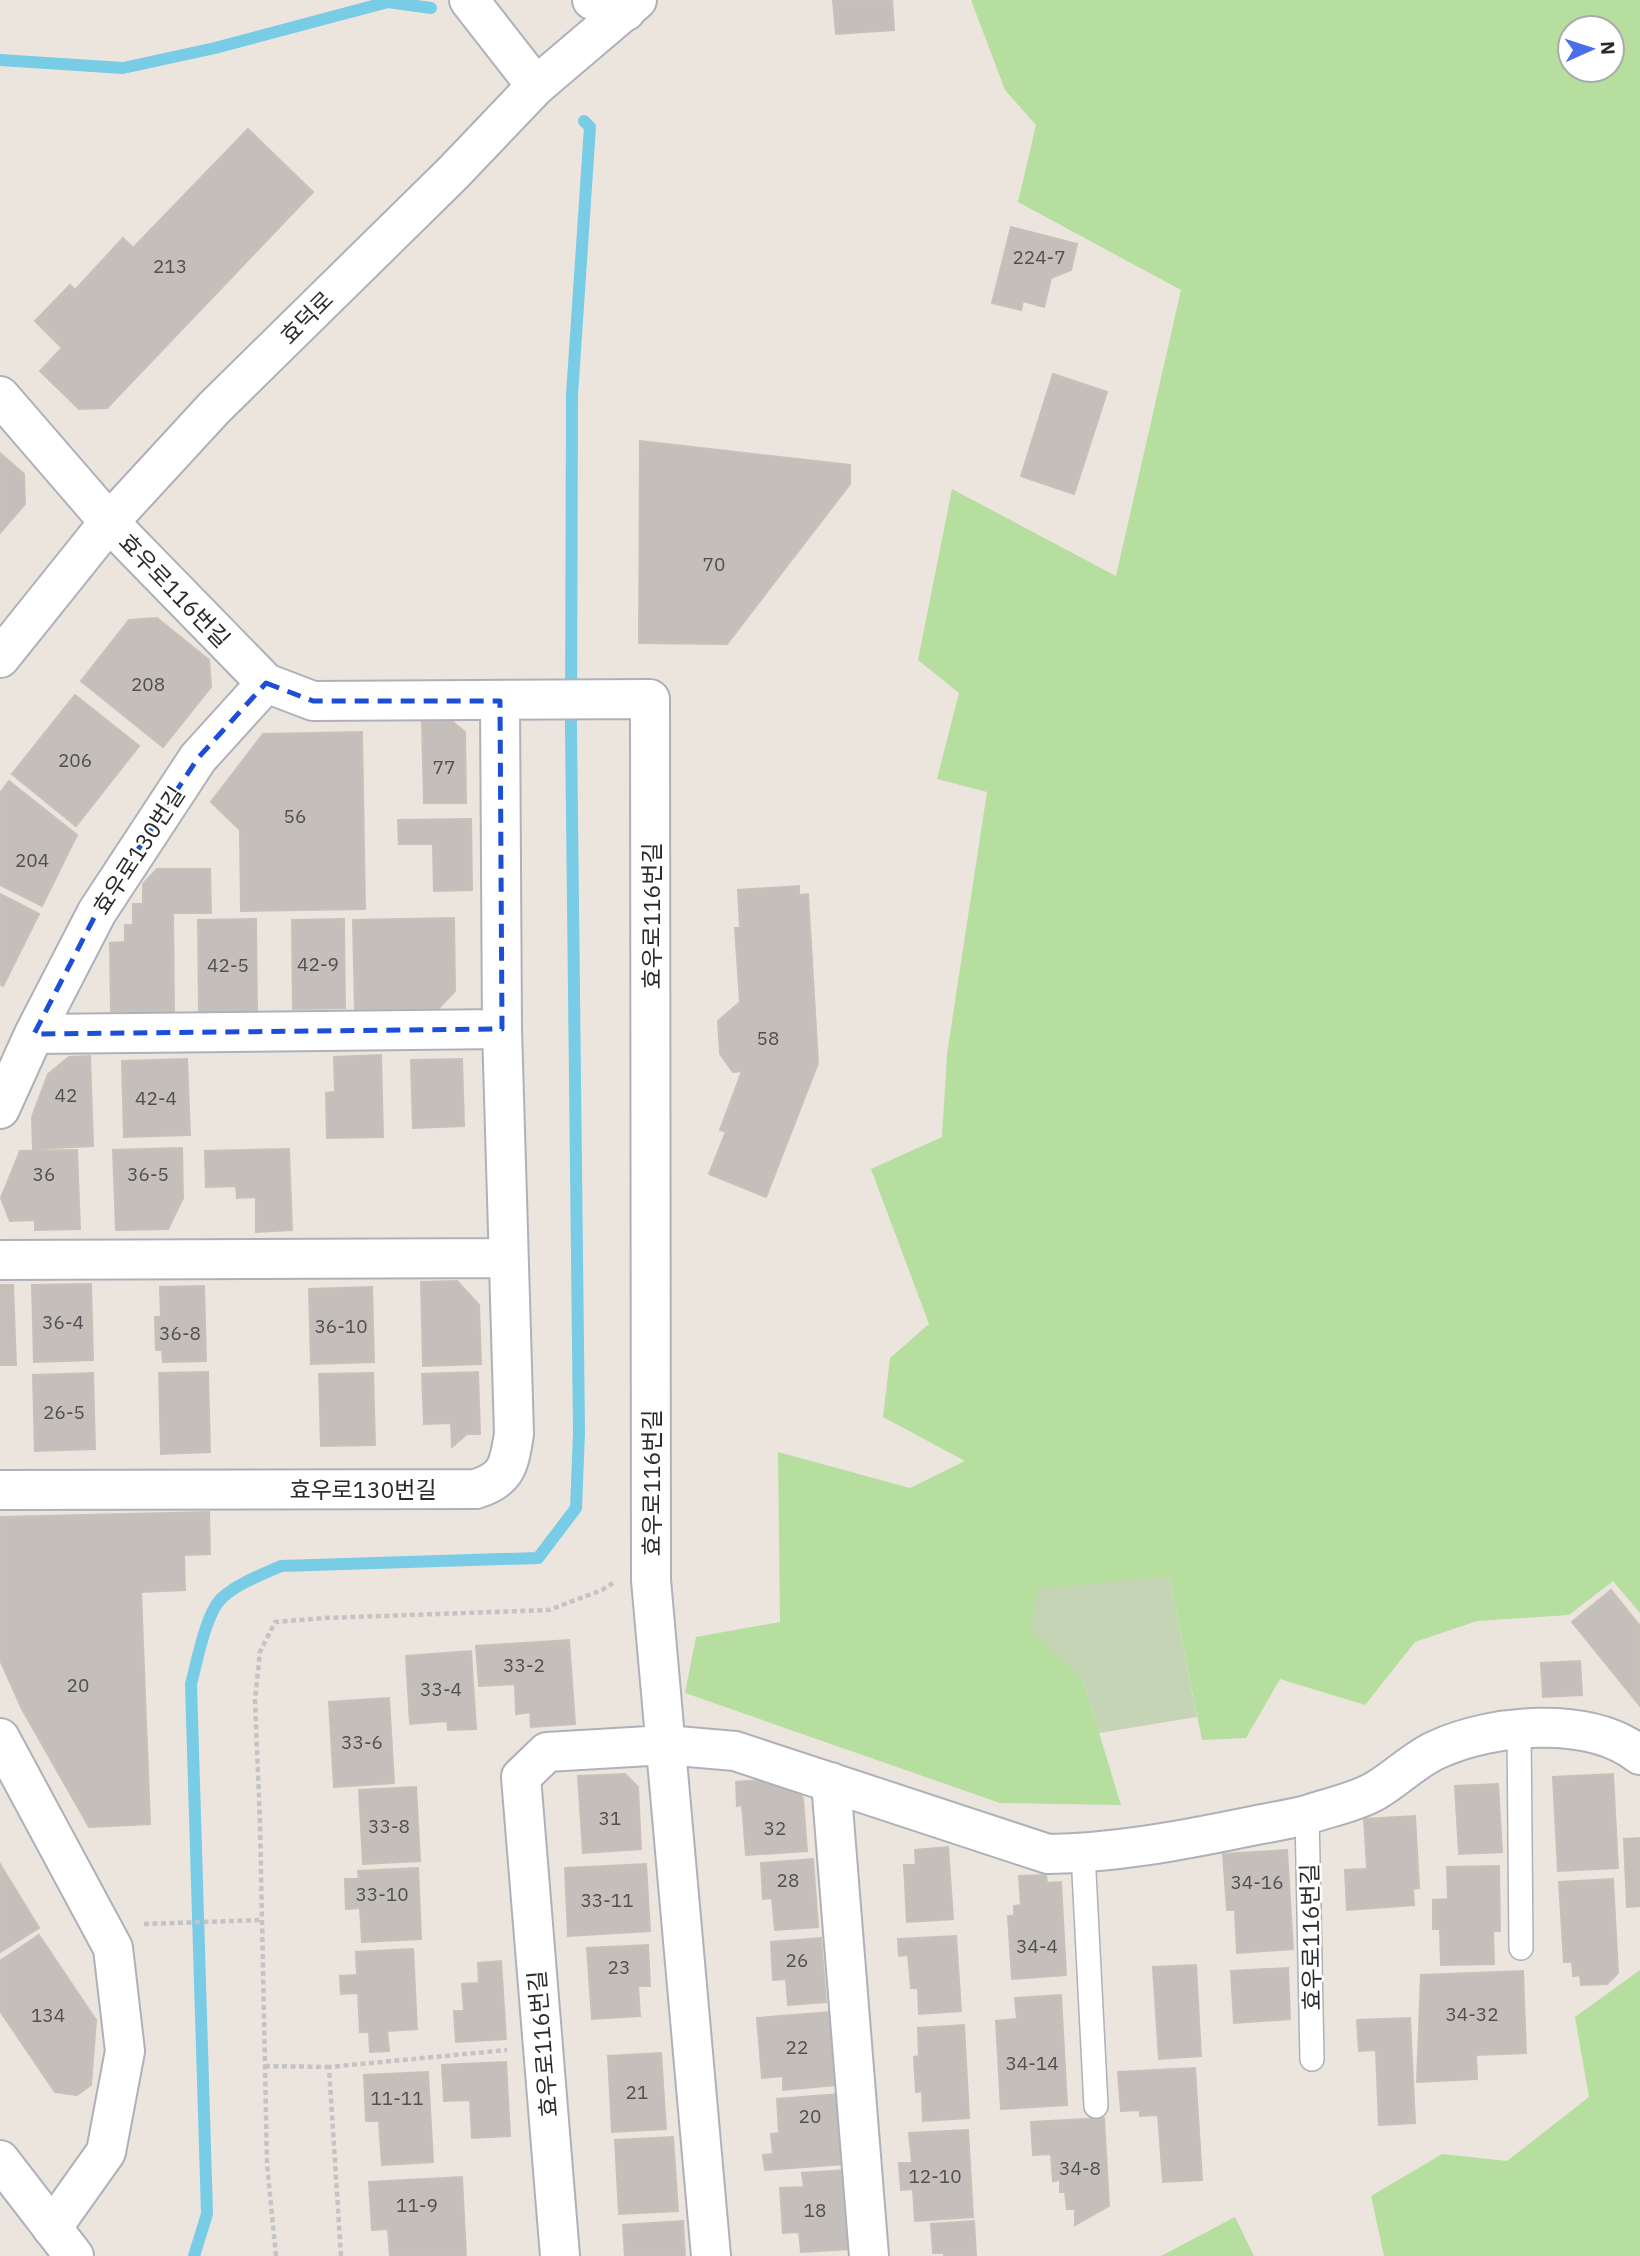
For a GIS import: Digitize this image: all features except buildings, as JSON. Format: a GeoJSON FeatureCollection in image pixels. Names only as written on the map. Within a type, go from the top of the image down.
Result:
{"type":"FeatureCollection","features":[{"type":"Feature","properties":{"kind":"street"},"geometry":{"type":"LineString","coordinates":[[469,0],[536,86]]}},
{"type":"Feature","properties":{"kind":"street","name":"효덕로"},"geometry":{"type":"LineString","coordinates":[[0,658],[109,522],[214,408],[453,173],[618,4]]}},
{"type":"Feature","properties":{"kind":"street","name":"효우로116번길"},"geometry":{"type":"LineString","coordinates":[[0,396],[109,522],[266,683],[313,701],[650,699],[651,1580],[711,2256]]}},
{"type":"Feature","properties":{"kind":"street","name":"효우로130번길"},"geometry":{"type":"LineString","coordinates":[[0,1109],[34,1034],[97,912],[198,758],[266,683]]}},
{"type":"Feature","properties":{"kind":"street","name":"효우로130번길"},"geometry":{"type":"LineString","coordinates":[[0,1490],[476,1489],[489,1485],[501,1476],[509,1463],[514,1434],[502,1028],[514,701]]}},
{"type":"Feature","properties":{"kind":"street"},"geometry":{"type":"LineString","coordinates":[[34,1034],[502,1028]]}},
{"type":"Feature","properties":{"kind":"street"},"geometry":{"type":"LineString","coordinates":[[0,1260],[508,1258]]}},
{"type":"Feature","properties":{"kind":"street","name":"효우로116번길"},"geometry":{"type":"LineString","coordinates":[[560,2256],[521,1777],[547,1752],[666,1745],[735,1751],[1048,1854],[1083,1853],[1209,1835],[1307,1814],[1373,1792],[1436,1750],[1474,1737],[1519,1728],[1566,1728],[1602,1735],[1629,1746],[1640,1755]]}},
{"type":"Feature","properties":{"kind":"street"},"geometry":{"type":"LineString","coordinates":[[0,1738],[113,1948],[125,2051],[106,2152],[63,2242],[0,2161]]}},
{"type":"Feature","properties":{"kind":"street"},"geometry":{"type":"LineString","coordinates":[[831,1782],[869,2256]]}},
{"type":"Feature","properties":{"kind":"lane"},"geometry":{"type":"LineString","coordinates":[[1519,1728],[1521,1948]]}},
{"type":"Feature","properties":{"kind":"lane","name":"효우로116번길"},"geometry":{"type":"LineString","coordinates":[[1307,1814],[1312,2059]]}},
{"type":"Feature","properties":{"kind":"lane"},"geometry":{"type":"LineString","coordinates":[[1083,1853],[1096,2106]]}},
{"type":"Feature","properties":{"kind":"path"},"geometry":{"type":"LineString","coordinates":[[276,2256],[267,2164],[255,1700],[260,1652],[275,1622],[549,1610],[602,1590],[620,1578],[651,1580]]}},
{"type":"Feature","properties":{"kind":"path"},"geometry":{"type":"LineString","coordinates":[[138,1924],[262,1920]]}},
{"type":"Feature","properties":{"kind":"path"},"geometry":{"type":"LineString","coordinates":[[265,2066],[329,2067],[542,2047]]}},
{"type":"Feature","properties":{"kind":"path"},"geometry":{"type":"LineString","coordinates":[[329,2067],[341,2256]]}},
{"type":"Feature","properties":{"kind":"highlighted area"},"geometry":{"type":"Polygon","coordinates":[[[266,683],[313,701],[500,701],[502,1029],[34,1034],[97,912],[198,758],[266,683]]]}},
{"type":"Feature","properties":{"kind":"green space"},"geometry":{"type":"Polygon","coordinates":[[[971,0],[1640,0],[1640,1613],[1613,1581],[1569,1615],[1477,1621],[1415,1642],[1365,1705],[1280,1679],[1246,1738],[1202,1740],[1169,1576],[1032,1630],[1083,1680],[1121,1805],[1000,1803],[685,1693],[696,1637],[780,1622],[778,1452],[910,1488],[965,1461],[883,1417],[890,1358],[929,1324],[871,1169],[942,1137],[947,1054],[987,792],[937,779],[959,693],[918,660],[952,489],[1116,576],[1181,290],[1018,202],[1036,125],[1005,90],[971,0]]]}},
{"type":"Feature","properties":{"kind":"green space"},"geometry":{"type":"Polygon","coordinates":[[[1169,1576],[1197,1717],[1099,1733],[1083,1680],[1031,1630],[1038,1589],[1169,1576]]]}},
{"type":"Feature","properties":{"kind":"green space"},"geometry":{"type":"Polygon","coordinates":[[[1640,1970],[1640,2256],[1384,2256],[1371,2196],[1442,2154],[1507,2161],[1589,2097],[1575,2017],[1640,1970]]]}},
{"type":"Feature","properties":{"kind":"green space"},"geometry":{"type":"Polygon","coordinates":[[[1235,2217],[1254,2256],[1161,2256],[1235,2217]]]}},
{"type":"Feature","properties":{"kind":"waterway"},"geometry":{"type":"LineString","coordinates":[[0,60],[123,68],[215,48],[388,2],[431,8]]}},
{"type":"Feature","properties":{"kind":"waterway"},"geometry":{"type":"LineString","coordinates":[[194,2256],[207,2214],[191,1684],[212,1613],[229,1592],[281,1566],[538,1558],[576,1508],[579,1433],[571,728],[572,395],[590,127],[584,121]]}}]}
